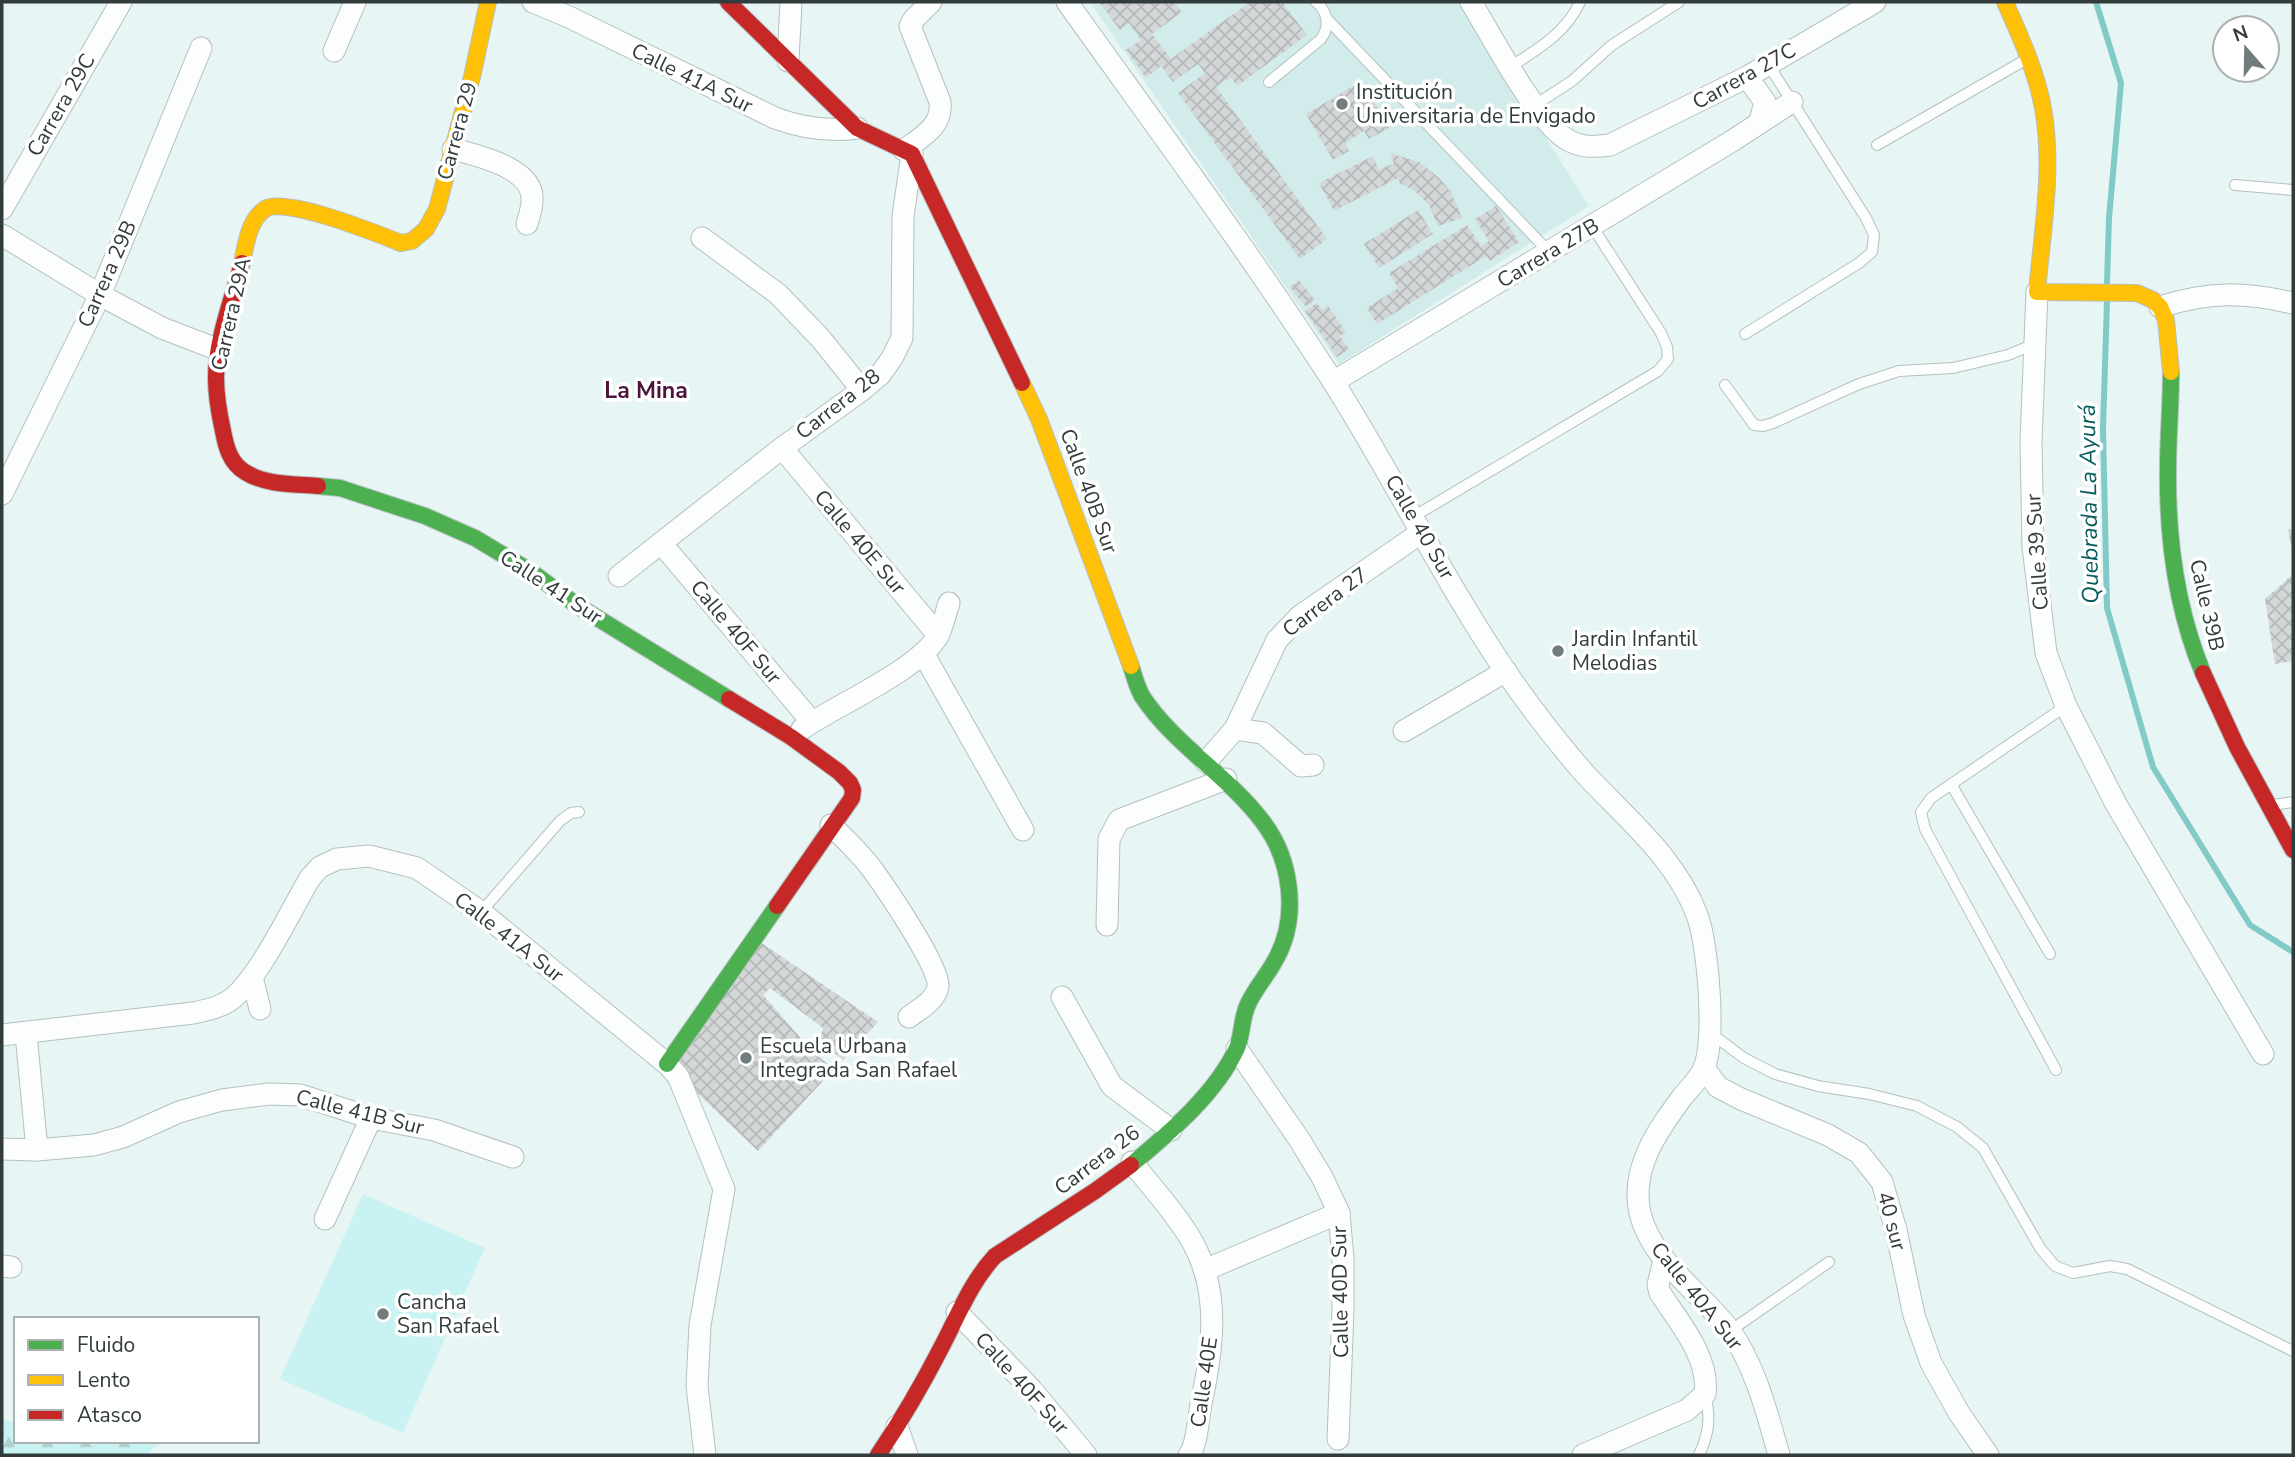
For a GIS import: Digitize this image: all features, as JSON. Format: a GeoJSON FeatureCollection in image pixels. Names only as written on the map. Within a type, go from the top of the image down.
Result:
{"type":"FeatureCollection","features":[{"type":"Feature","properties":{"kind":"street","name":"Carrera 29C"},"geometry":{"type":"LineString","coordinates":[[2,209],[121,2]]}},
{"type":"Feature","properties":{"kind":"street"},"geometry":{"type":"LineString","coordinates":[[334,51],[355,2]]}},
{"type":"Feature","properties":{"kind":"street","name":"Carrera 29"},"geometry":{"type":"LineString","coordinates":[[266,208],[278,205],[332,218],[401,243],[412,241],[426,229],[437,209],[472,77],[488,2]]}},
{"type":"Feature","properties":{"kind":"street","name":"Calle 41A Sur"},"geometry":{"type":"LineString","coordinates":[[533,2],[571,10],[775,118],[824,130],[857,128]]}},
{"type":"Feature","properties":{"kind":"street"},"geometry":{"type":"LineString","coordinates":[[728,2],[857,128],[908,152],[938,122],[941,113],[940,102],[910,26],[931,2]]}},
{"type":"Feature","properties":{"kind":"street"},"geometry":{"type":"LineString","coordinates":[[788,61],[791,2]]}},
{"type":"Feature","properties":{"kind":"street","name":"Calle 40 Sur"},"geometry":{"type":"LineString","coordinates":[[1067,2],[1264,280],[1333,383],[1381,458],[1417,525],[1506,671],[1583,771],[1680,878],[1698,917],[1707,966],[1709,1032],[1704,1068]]}},
{"type":"Feature","properties":{"kind":"street"},"geometry":{"type":"LineString","coordinates":[[1471,2],[1535,105]]}},
{"type":"Feature","properties":{"kind":"street","name":"Carrera 27C"},"geometry":{"type":"LineString","coordinates":[[1535,105],[1551,128],[1568,140],[1590,148],[1610,145],[1746,77],[1875,2]]}},
{"type":"Feature","properties":{"kind":"street","name":"Calle 39 Sur"},"geometry":{"type":"LineString","coordinates":[[2005,2],[2030,58],[2046,129],[2031,441],[2033,547],[2046,653],[2066,706],[2116,804],[2263,1054]]}},
{"type":"Feature","properties":{"kind":"street","name":"Carrera 29B"},"geometry":{"type":"LineString","coordinates":[[2,494],[100,295],[201,48]]}},
{"type":"Feature","properties":{"kind":"street"},"geometry":{"type":"LineString","coordinates":[[1746,77],[1765,102],[1760,121]]}},
{"type":"Feature","properties":{"kind":"street","name":"Carrera 27B"},"geometry":{"type":"LineString","coordinates":[[1333,383],[1792,102]]}},
{"type":"Feature","properties":{"kind":"street"},"geometry":{"type":"LineString","coordinates":[[453,149],[520,173],[530,188],[533,200],[527,223]]}},
{"type":"Feature","properties":{"kind":"street","name":"Carrera 28"},"geometry":{"type":"LineString","coordinates":[[619,576],[782,448],[862,390],[880,375],[892,358],[902,338],[903,216],[908,152]]}},
{"type":"Feature","properties":{"kind":"street","name":"Calle 40B Sur"},"geometry":{"type":"LineString","coordinates":[[908,152],[1040,419],[1141,694],[1155,715],[1248,802],[1268,829],[1279,850],[1285,871]]}},
{"type":"Feature","properties":{"kind":"street","name":"Carrera 29A"},"geometry":{"type":"LineString","coordinates":[[236,465],[228,453],[218,406],[216,376],[219,350],[252,223],[266,208]]}},
{"type":"Feature","properties":{"kind":"street"},"geometry":{"type":"LineString","coordinates":[[2,235],[100,295],[162,328],[219,350]]}},
{"type":"Feature","properties":{"kind":"street"},"geometry":{"type":"LineString","coordinates":[[702,238],[778,294],[821,339],[862,390]]}},
{"type":"Feature","properties":{"kind":"street"},"geometry":{"type":"LineString","coordinates":[[2037,292],[2137,293],[2160,307],[2185,299],[2216,295],[2256,295],[2293,303]]}},
{"type":"Feature","properties":{"kind":"street","name":"Calle 39B"},"geometry":{"type":"LineString","coordinates":[[2160,307],[2170,357],[2168,471],[2177,589],[2190,639],[2209,691],[2293,850]]}},
{"type":"Feature","properties":{"kind":"street","name":"Calle 40E Sur"},"geometry":{"type":"LineString","coordinates":[[782,448],[938,635]]}},
{"type":"Feature","properties":{"kind":"street","name":"Calle 41 Sur"},"geometry":{"type":"LineString","coordinates":[[236,465],[246,473],[267,481],[340,488],[425,516],[475,538],[530,571],[578,606],[791,737],[839,772],[850,783],[852,798],[831,825]]}},
{"type":"Feature","properties":{"kind":"street","name":"Carrera 27"},"geometry":{"type":"LineString","coordinates":[[1206,762],[1235,729],[1276,640],[1300,616],[1417,525]]}},
{"type":"Feature","properties":{"kind":"street","name":"Calle 40F Sur"},"geometry":{"type":"LineString","coordinates":[[661,543],[812,722]]}},
{"type":"Feature","properties":{"kind":"street"},"geometry":{"type":"LineString","coordinates":[[791,737],[812,722],[880,684],[923,653],[938,635],[949,603]]}},
{"type":"Feature","properties":{"kind":"street"},"geometry":{"type":"LineString","coordinates":[[923,653],[1023,830]]}},
{"type":"Feature","properties":{"kind":"street"},"geometry":{"type":"LineString","coordinates":[[1404,730],[1506,671]]}},
{"type":"Feature","properties":{"kind":"street"},"geometry":{"type":"LineString","coordinates":[[1235,729],[1263,733],[1301,766],[1313,765]]}},
{"type":"Feature","properties":{"kind":"street"},"geometry":{"type":"LineString","coordinates":[[1107,925],[1110,839],[1119,820],[1226,779]]}},
{"type":"Feature","properties":{"kind":"street"},"geometry":{"type":"LineString","coordinates":[[667,1064],[831,825],[871,867],[908,923],[936,974],[938,988],[935,994],[909,1017]]}},
{"type":"Feature","properties":{"kind":"street","name":"Calle 41A Sur"},"geometry":{"type":"LineString","coordinates":[[2,1035],[193,1013],[215,1008],[232,999],[252,977],[310,878],[320,867],[337,859],[369,856],[416,868],[481,912],[667,1064],[678,1076],[724,1189],[700,1325],[697,1386],[705,1455]]}},
{"type":"Feature","properties":{"kind":"street","name":"Carrera 26"},"geometry":{"type":"LineString","coordinates":[[878,1455],[942,1346],[974,1279],[995,1256],[1108,1182],[1171,1130],[1208,1089],[1237,1049],[1245,1010],[1279,954],[1286,934],[1289,917],[1285,871]]}},
{"type":"Feature","properties":{"kind":"street"},"geometry":{"type":"LineString","coordinates":[[252,977],[260,1009]]}},
{"type":"Feature","properties":{"kind":"street"},"geometry":{"type":"LineString","coordinates":[[1062,997],[1112,1086],[1171,1130]]}},
{"type":"Feature","properties":{"kind":"street"},"geometry":{"type":"LineString","coordinates":[[26,1034],[37,1150]]}},
{"type":"Feature","properties":{"kind":"street","name":"Calle 40D Sur"},"geometry":{"type":"LineString","coordinates":[[1237,1049],[1299,1139],[1322,1177],[1339,1213],[1343,1310],[1338,1439]]}},
{"type":"Feature","properties":{"kind":"street","name":"Calle 40A Sur"},"geometry":{"type":"LineString","coordinates":[[1704,1068],[1656,1133],[1643,1162],[1638,1192],[1640,1212],[1650,1238],[1664,1260],[1693,1288],[1730,1331],[1747,1361],[1766,1410],[1779,1455]]}},
{"type":"Feature","properties":{"kind":"street","name":"40 sur"},"geometry":{"type":"LineString","coordinates":[[1704,1068],[1718,1087],[1783,1118],[1828,1135],[1859,1153],[1882,1182],[1896,1230],[1914,1315],[1931,1363],[1959,1413],[1988,1455]]}},
{"type":"Feature","properties":{"kind":"street","name":"Calle 41B Sur"},"geometry":{"type":"LineString","coordinates":[[2,1149],[37,1150],[94,1145],[123,1137],[179,1112],[222,1100],[269,1094],[300,1096],[371,1118],[434,1130],[513,1157]]}},
{"type":"Feature","properties":{"kind":"street"},"geometry":{"type":"LineString","coordinates":[[325,1219],[371,1118]]}},
{"type":"Feature","properties":{"kind":"street","name":"Calle 40E"},"geometry":{"type":"LineString","coordinates":[[1132,1162],[1177,1219],[1193,1243],[1205,1270],[1212,1321],[1211,1352],[1196,1423],[1195,1448],[1189,1455]]}},
{"type":"Feature","properties":{"kind":"street"},"geometry":{"type":"LineString","coordinates":[[1205,1270],[1339,1213]]}},
{"type":"Feature","properties":{"kind":"street"},"geometry":{"type":"LineString","coordinates":[[1583,1455],[1687,1410],[1706,1394],[1704,1370],[1694,1347],[1660,1293],[1658,1284],[1664,1260]]}},
{"type":"Feature","properties":{"kind":"street","name":"Calle 40F Sur"},"geometry":{"type":"LineString","coordinates":[[957,1312],[1032,1390],[1086,1455]]}},
{"type":"Feature","properties":{"kind":"street"},"geometry":{"type":"LineString","coordinates":[[897,1426],[907,1455]]}},
{"type":"Feature","properties":{"kind":"lane"},"geometry":{"type":"LineString","coordinates":[[1269,82],[1321,39],[1327,19],[1325,12],[1315,2]]}},
{"type":"Feature","properties":{"kind":"lane"},"geometry":{"type":"LineString","coordinates":[[1510,67],[1549,42],[1565,26],[1580,2]]}},
{"type":"Feature","properties":{"kind":"lane"},"geometry":{"type":"LineString","coordinates":[[1535,105],[1572,81],[1612,45],[1679,2]]}},
{"type":"Feature","properties":{"kind":"lane"},"geometry":{"type":"LineString","coordinates":[[1327,19],[1549,251]]}},
{"type":"Feature","properties":{"kind":"lane"},"geometry":{"type":"LineString","coordinates":[[1877,145],[2030,58]]}},
{"type":"Feature","properties":{"kind":"lane"},"geometry":{"type":"LineString","coordinates":[[1745,334],[1859,263],[1872,252],[1874,235],[1866,218],[1768,64]]}},
{"type":"Feature","properties":{"kind":"lane"},"geometry":{"type":"LineString","coordinates":[[2235,186],[2293,190]]}},
{"type":"Feature","properties":{"kind":"lane"},"geometry":{"type":"LineString","coordinates":[[1417,525],[1658,371],[1668,359],[1667,347],[1661,334],[1592,226]]}},
{"type":"Feature","properties":{"kind":"lane"},"geometry":{"type":"LineString","coordinates":[[1725,385],[1754,425],[1763,426],[1859,384],[1899,371],[1953,368],[2008,355],[2035,344]]}},
{"type":"Feature","properties":{"kind":"lane"},"geometry":{"type":"LineString","coordinates":[[2056,1070],[1924,829],[1921,812],[1931,798],[2066,706]]}},
{"type":"Feature","properties":{"kind":"lane"},"geometry":{"type":"LineString","coordinates":[[1951,785],[2050,954]]}},
{"type":"Feature","properties":{"kind":"lane"},"geometry":{"type":"LineString","coordinates":[[2267,805],[2293,802]]}},
{"type":"Feature","properties":{"kind":"lane"},"geometry":{"type":"LineString","coordinates":[[481,912],[560,821],[571,813],[579,812]]}},
{"type":"Feature","properties":{"kind":"lane"},"geometry":{"type":"LineString","coordinates":[[1709,1032],[1744,1058],[1774,1074],[1818,1086],[1869,1094],[1917,1106],[1957,1127],[1983,1148],[2040,1248],[2054,1266],[2073,1273],[2110,1266],[2127,1269],[2293,1351]]}},
{"type":"Feature","properties":{"kind":"lane"},"geometry":{"type":"LineString","coordinates":[[1730,1331],[1829,1262]]}},
{"type":"Feature","properties":{"kind":"lane"},"geometry":{"type":"LineString","coordinates":[[1699,1455],[1708,1432],[1710,1413],[1706,1394]]}},
{"type":"Feature","properties":{"kind":"shaded area","name":"Institución Universitaria de Envigado"},"geometry":{"type":"Polygon","coordinates":[[[1090,2],[1460,2],[1589,206],[1339,364],[1090,2]]]}},
{"type":"Feature","properties":{"kind":"green space","name":"Cancha San Rafael"},"geometry":{"type":"Polygon","coordinates":[[[363,1194],[485,1248],[403,1433],[280,1379],[363,1194]]]}},
{"type":"Feature","properties":{"kind":"green space"},"geometry":{"type":"Polygon","coordinates":[[[2,1420],[14,1422],[14,1443],[159,1443],[147,1455],[2,1455],[2,1420]]]}},
{"type":"Feature","properties":{"kind":"building"},"geometry":{"type":"Polygon","coordinates":[[[1099,2],[1174,2],[1182,12],[1152,34],[1171,59],[1250,2],[1282,2],[1307,35],[1237,86],[1230,77],[1216,87],[1327,239],[1300,259],[1178,93],[1205,73],[1198,64],[1173,82],[1161,66],[1146,78],[1126,50],[1141,40],[1129,23],[1120,30],[1099,2]]]}},
{"type":"Feature","properties":{"kind":"building"},"geometry":{"type":"Polygon","coordinates":[[[1362,81],[1389,128],[1369,139],[1364,131],[1345,143],[1349,151],[1333,160],[1306,114],[1362,81]]]}},
{"type":"Feature","properties":{"kind":"building"},"geometry":{"type":"Polygon","coordinates":[[[1390,153],[1419,162],[1439,178],[1451,192],[1462,218],[1438,226],[1429,205],[1415,191],[1400,183],[1398,178],[1334,211],[1319,183],[1373,156],[1379,170],[1394,163],[1390,153]]]}},
{"type":"Feature","properties":{"kind":"building"},"geometry":{"type":"Polygon","coordinates":[[[1496,206],[1519,242],[1490,261],[1486,256],[1377,324],[1367,308],[1398,288],[1389,273],[1467,225],[1481,246],[1489,241],[1475,219],[1496,206]]]}},
{"type":"Feature","properties":{"kind":"building"},"geometry":{"type":"Polygon","coordinates":[[[1418,210],[1433,234],[1379,268],[1364,244],[1418,210]]]}},
{"type":"Feature","properties":{"kind":"building"},"geometry":{"type":"Polygon","coordinates":[[[1299,280],[1315,300],[1306,307],[1290,287],[1299,280]]]}},
{"type":"Feature","properties":{"kind":"building"},"geometry":{"type":"Polygon","coordinates":[[[1317,303],[1322,310],[1328,306],[1346,332],[1340,336],[1349,349],[1337,357],[1305,311],[1317,303]]]}},
{"type":"Feature","properties":{"kind":"building"},"geometry":{"type":"Polygon","coordinates":[[[2288,529],[2293,529],[2293,551],[2292,551],[2288,529]]]}},
{"type":"Feature","properties":{"kind":"building"},"geometry":{"type":"Polygon","coordinates":[[[2293,574],[2293,661],[2275,664],[2265,599],[2293,574]]]}},
{"type":"Feature","properties":{"kind":"building","name":"Escuela Urbana Integrada San Rafael"},"geometry":{"type":"Polygon","coordinates":[[[760,942],[878,1022],[843,1060],[820,1041],[823,1028],[770,988],[763,995],[813,1052],[834,1069],[758,1151],[667,1064],[760,942]]]}},
{"type":"Feature","properties":{"kind":"waterway","name":"Quebrada La Ayurá"},"geometry":{"type":"LineString","coordinates":[[2096,2],[2121,83],[2109,218],[2107,283]]}},
{"type":"Feature","properties":{"kind":"waterway","name":"Quebrada La Ayurá"},"geometry":{"type":"LineString","coordinates":[[2107,301],[2103,429],[2107,608],[2153,767],[2250,925],[2293,952]]}},
{"type":"Feature","properties":{"kind":"traffic: fast"},"geometry":{"type":"LineString","coordinates":[[2171,372],[2169,520],[2180,598],[2203,673]]}},
{"type":"Feature","properties":{"kind":"traffic: fast"},"geometry":{"type":"LineString","coordinates":[[318,486],[340,488],[425,516],[475,538],[530,571],[578,606],[729,699]]}},
{"type":"Feature","properties":{"kind":"traffic: fast"},"geometry":{"type":"LineString","coordinates":[[1131,666],[1140,693],[1155,714],[1234,789],[1273,837],[1286,870],[1290,906],[1284,941],[1274,963],[1246,1008],[1239,1042],[1228,1065],[1190,1112],[1131,1165]]}},
{"type":"Feature","properties":{"kind":"traffic: fast"},"geometry":{"type":"LineString","coordinates":[[667,1064],[777,906]]}},
{"type":"Feature","properties":{"kind":"traffic: slow"},"geometry":{"type":"LineString","coordinates":[[242,263],[255,220],[265,209],[275,206],[332,218],[401,243],[412,241],[426,229],[437,209],[472,77],[488,2]]}},
{"type":"Feature","properties":{"kind":"traffic: slow"},"geometry":{"type":"LineString","coordinates":[[2005,2],[2033,71],[2044,114],[2046,203],[2037,292],[2137,293],[2153,300],[2166,320],[2171,372]]}},
{"type":"Feature","properties":{"kind":"traffic: slow"},"geometry":{"type":"LineString","coordinates":[[1022,383],[1039,419],[1131,666]]}},
{"type":"Feature","properties":{"kind":"traffic: jam"},"geometry":{"type":"LineString","coordinates":[[728,2],[857,128],[912,154],[1022,383]]}},
{"type":"Feature","properties":{"kind":"traffic: jam"},"geometry":{"type":"LineString","coordinates":[[242,263],[222,335],[217,364],[217,398],[227,449],[236,464],[253,476],[280,483],[318,486]]}},
{"type":"Feature","properties":{"kind":"traffic: jam"},"geometry":{"type":"LineString","coordinates":[[2203,673],[2237,747],[2293,850]]}},
{"type":"Feature","properties":{"kind":"traffic: jam"},"geometry":{"type":"LineString","coordinates":[[729,699],[791,737],[839,772],[853,790],[852,798],[777,906]]}},
{"type":"Feature","properties":{"kind":"traffic: jam"},"geometry":{"type":"LineString","coordinates":[[878,1455],[919,1389],[971,1289],[986,1266],[995,1256],[1131,1165]]}},
{"type":"Feature","properties":{"kind":"place","name":"Institución Universitaria de Envigado"},"geometry":{"type":"Point","coordinates":[1342,104]}},
{"type":"Feature","properties":{"kind":"place","name":"Jardin Infantil Melodias"},"geometry":{"type":"Point","coordinates":[1558,651]}},
{"type":"Feature","properties":{"kind":"place","name":"Escuela Urbana Integrada San Rafael"},"geometry":{"type":"Point","coordinates":[746,1058]}},
{"type":"Feature","properties":{"kind":"place","name":"Cancha San Rafael"},"geometry":{"type":"Point","coordinates":[383,1314]}},
{"type":"Feature","properties":{"kind":"district","name":"La Mina"},"geometry":{"type":"Point","coordinates":[646,390]}}]}
